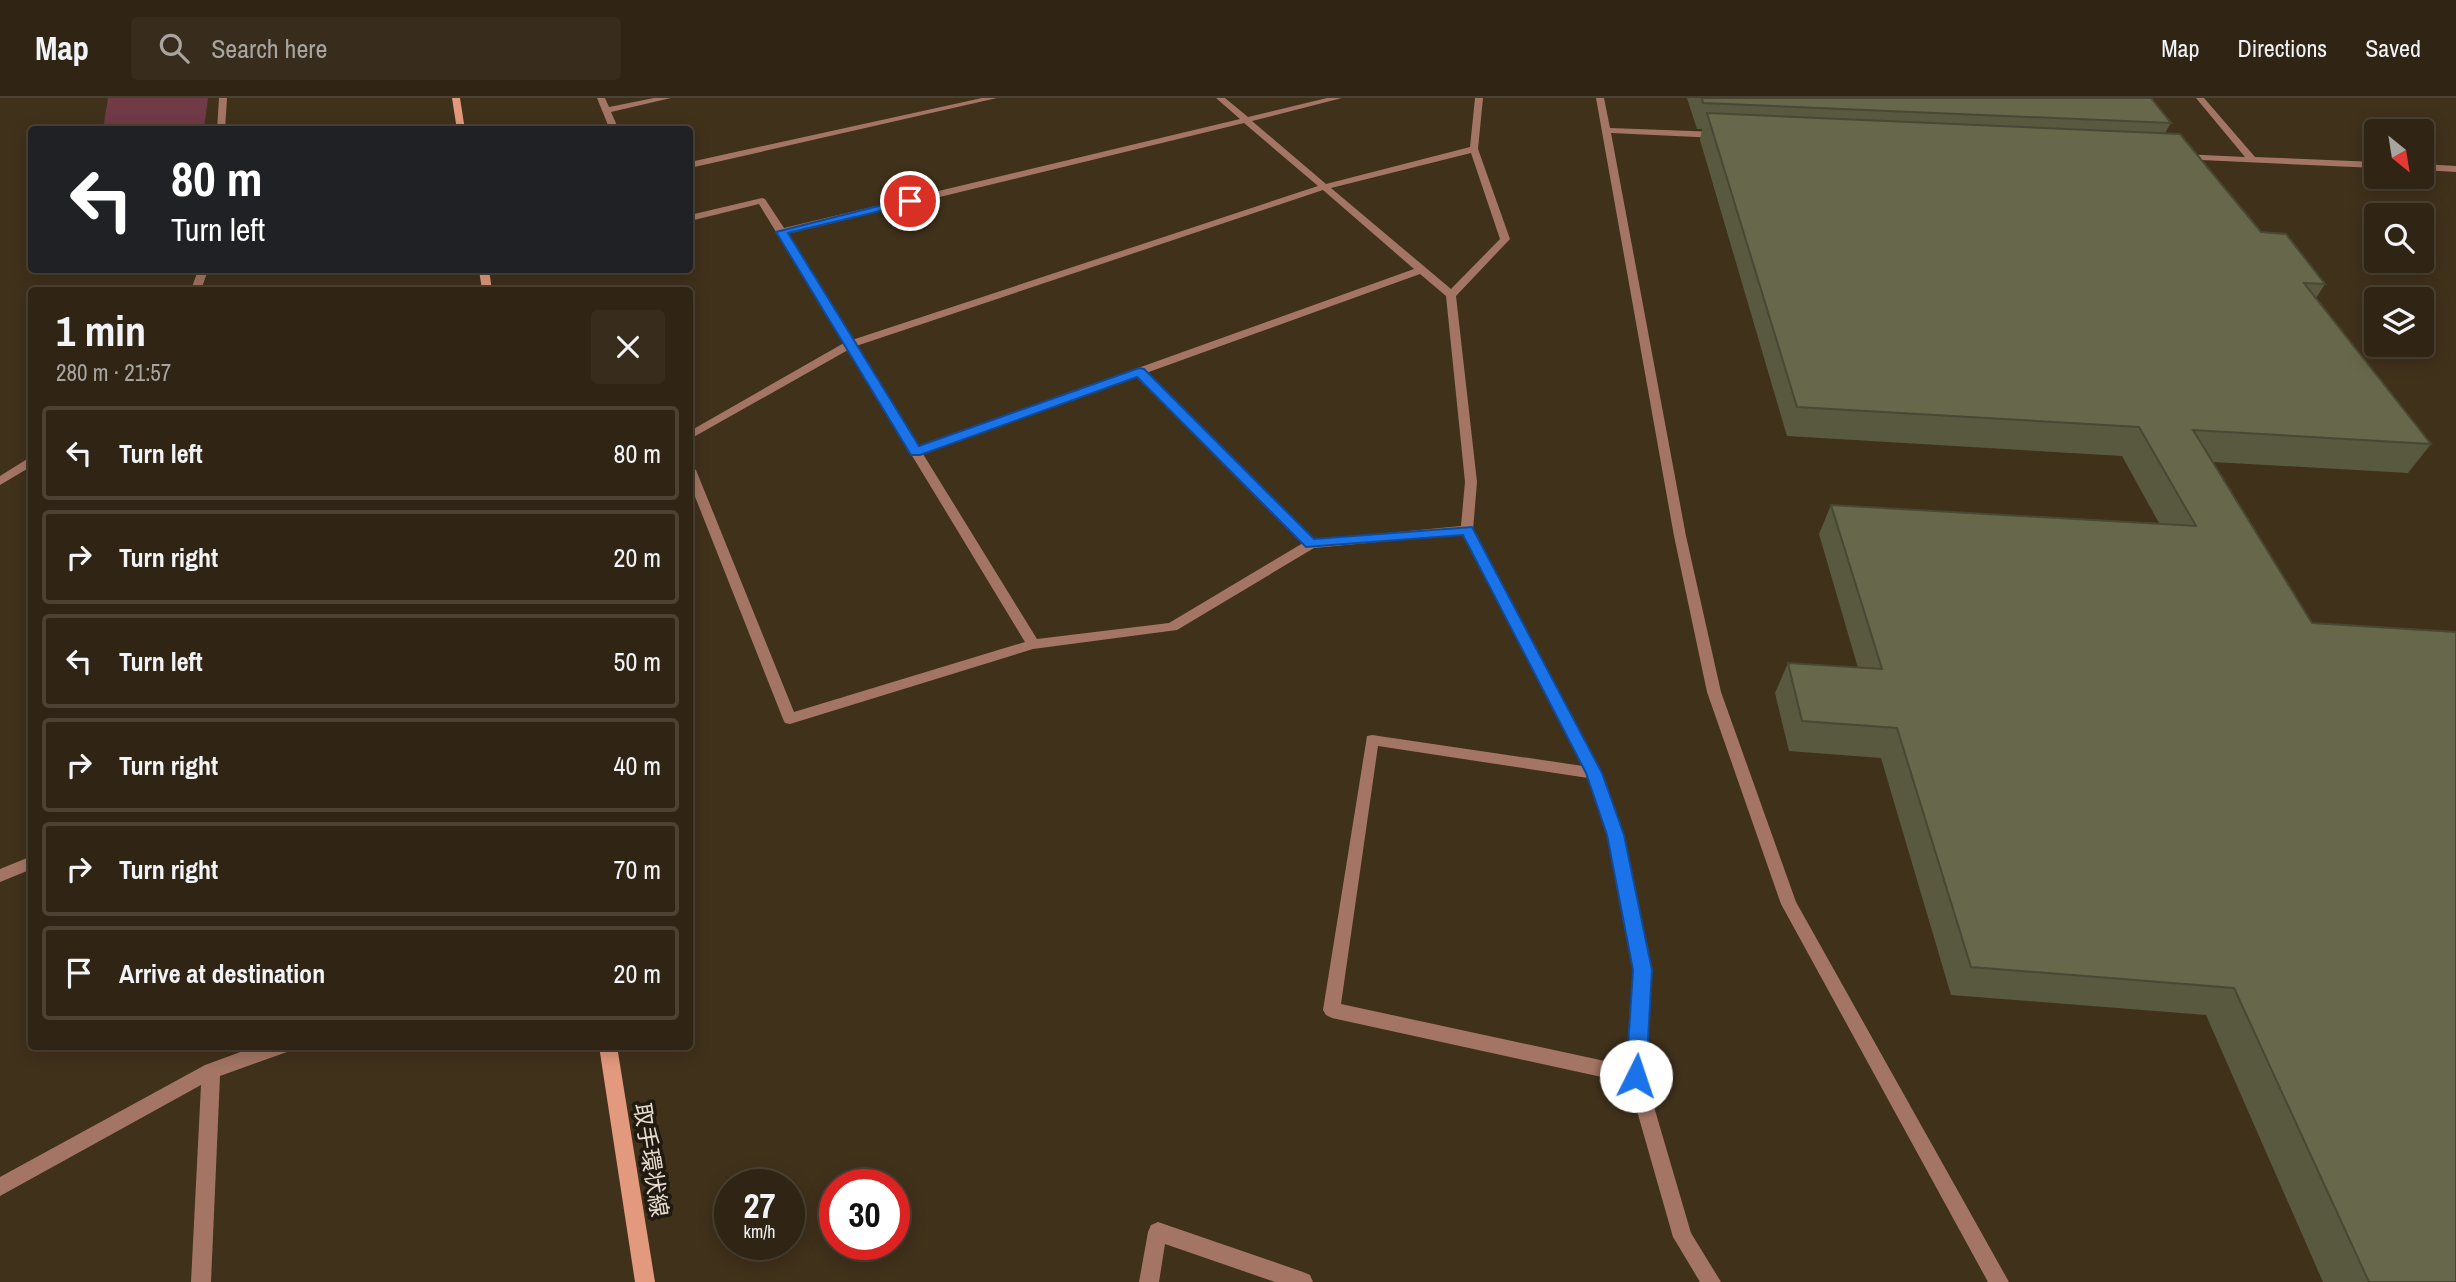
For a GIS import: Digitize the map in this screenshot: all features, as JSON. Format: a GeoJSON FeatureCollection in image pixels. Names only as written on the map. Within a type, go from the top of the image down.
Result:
{"type":"FeatureCollection","features":[{"type":"Feature","properties":{"kind":"street"},"geometry":{"type":"LineString","coordinates":[[221,126],[223,98]]}},
{"type":"Feature","properties":{"kind":"street"},"geometry":{"type":"LineString","coordinates":[[456,98],[460,126]]}},
{"type":"Feature","properties":{"kind":"street"},"geometry":{"type":"LineString","coordinates":[[601,98],[613,126]]}},
{"type":"Feature","properties":{"kind":"street"},"geometry":{"type":"LineString","coordinates":[[607,110],[667,98]]}},
{"type":"Feature","properties":{"kind":"street"},"geometry":{"type":"LineString","coordinates":[[693,164],[993,98]]}},
{"type":"Feature","properties":{"kind":"street"},"geometry":{"type":"LineString","coordinates":[[1220,98],[1451,295],[1471,482],[1467,530],[1594,773],[1616,835],[1643,970],[1636,1076],[1684,1237],[1711,1282]]}},
{"type":"Feature","properties":{"kind":"street"},"geometry":{"type":"LineString","coordinates":[[781,232],[1338,98]]}},
{"type":"Feature","properties":{"kind":"street"},"geometry":{"type":"LineString","coordinates":[[1451,295],[1505,239],[1474,149],[1479,98]]}},
{"type":"Feature","properties":{"kind":"street"},"geometry":{"type":"LineString","coordinates":[[1600,98],[1680,536],[1714,692],[1789,904],[1999,1282]]}},
{"type":"Feature","properties":{"kind":"street"},"geometry":{"type":"LineString","coordinates":[[2200,98],[2252,160]]}},
{"type":"Feature","properties":{"kind":"street"},"geometry":{"type":"LineString","coordinates":[[1606,130],[1729,136]]}},
{"type":"Feature","properties":{"kind":"street"},"geometry":{"type":"LineString","coordinates":[[693,434],[850,344],[1324,187],[1474,149]]}},
{"type":"Feature","properties":{"kind":"street"},"geometry":{"type":"LineString","coordinates":[[2169,156],[2364,165]]}},
{"type":"Feature","properties":{"kind":"street"},"geometry":{"type":"LineString","coordinates":[[2434,168],[2456,169]]}},
{"type":"Feature","properties":{"kind":"street"},"geometry":{"type":"LineString","coordinates":[[693,217],[762,201],[1033,644]]}},
{"type":"Feature","properties":{"kind":"street"},"geometry":{"type":"LineString","coordinates":[[916,452],[1421,270]]}},
{"type":"Feature","properties":{"kind":"street"},"geometry":{"type":"LineString","coordinates":[[1139,372],[1311,544]]}},
{"type":"Feature","properties":{"kind":"street"},"geometry":{"type":"LineString","coordinates":[[0,481],[28,463]]}},
{"type":"Feature","properties":{"kind":"street"},"geometry":{"type":"LineString","coordinates":[[693,477],[790,719],[1033,644],[1172,627],[1311,544],[1467,530]]}},
{"type":"Feature","properties":{"kind":"street"},"geometry":{"type":"LineString","coordinates":[[1594,773],[1373,740],[1332,1010],[1636,1076]]}},
{"type":"Feature","properties":{"kind":"street"},"geometry":{"type":"LineString","coordinates":[[0,876],[28,864]]}},
{"type":"Feature","properties":{"kind":"street"},"geometry":{"type":"LineString","coordinates":[[0,1187],[211,1072],[270,1050]]}},
{"type":"Feature","properties":{"kind":"street","name":"取手環状線"},"geometry":{"type":"LineString","coordinates":[[609,1050],[645,1282]]}},
{"type":"Feature","properties":{"kind":"street"},"geometry":{"type":"LineString","coordinates":[[201,1282],[211,1072]]}},
{"type":"Feature","properties":{"kind":"street"},"geometry":{"type":"LineString","coordinates":[[1149,1282],[1158,1232],[1303,1282]]}},
{"type":"Feature","properties":{"kind":"shaded area"},"geometry":{"type":"Polygon","coordinates":[[[108,98],[208,98],[204,126],[103,126],[108,98]]]}},
{"type":"Feature","properties":{"kind":"building"},"geometry":{"type":"Polygon","coordinates":[[[1702,98],[2151,98],[2171,123],[1703,103],[1702,98]]]}},
{"type":"Feature","properties":{"kind":"building"},"geometry":{"type":"Polygon","coordinates":[[[1707,113],[2180,134],[2261,232],[2286,234],[2325,284],[2304,283],[2431,444],[2193,430],[2312,623],[2456,632],[2456,1282],[2369,1282],[2234,988],[1971,967],[1897,728],[1802,721],[1788,663],[1882,669],[1831,505],[2196,526],[2139,427],[1797,407],[1707,113]]]}},
{"type":"Feature","properties":{"kind":"route"},"geometry":{"type":"LineString","coordinates":[[910,201],[781,232],[916,452],[1139,372],[1311,544],[1467,530],[1594,773],[1616,835],[1643,970],[1636,1076]]}}]}
